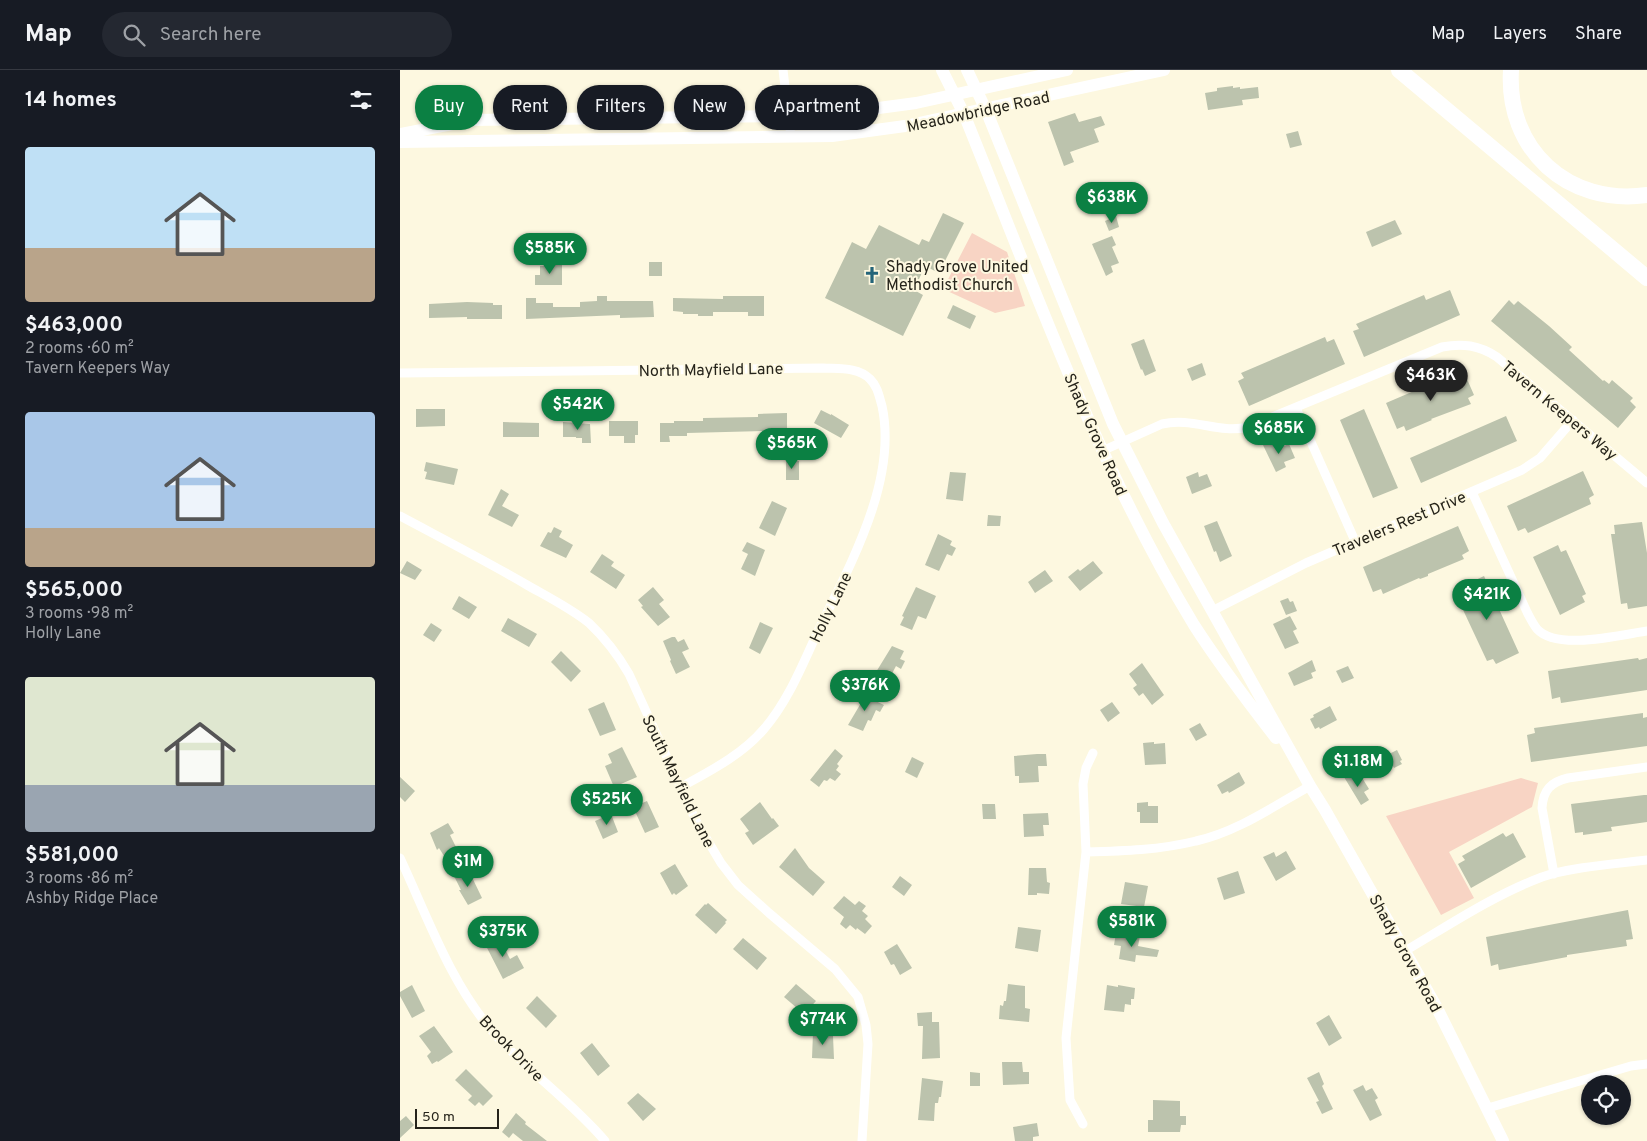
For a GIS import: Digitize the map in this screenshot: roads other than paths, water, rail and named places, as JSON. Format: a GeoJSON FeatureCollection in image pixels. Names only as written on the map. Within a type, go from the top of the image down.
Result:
{"type":"FeatureCollection","features":[{"type":"Feature","properties":{"kind":"highway"},"geometry":{"type":"LineString","coordinates":[[1399,70],[1647,278]]}},
{"type":"Feature","properties":{"kind":"highway"},"geometry":{"type":"LineString","coordinates":[[1511,70],[1512,95],[1519,126],[1532,150],[1556,174],[1572,184],[1602,195],[1647,195]]}},
{"type":"Feature","properties":{"kind":"main road","name":"Shady Grove Road"},"geometry":{"type":"LineString","coordinates":[[942,70],[964,114],[1083,408],[1102,451],[1154,555],[1195,626],[1221,665],[1301,770]]}},
{"type":"Feature","properties":{"kind":"main road","name":"Shady Grove Road"},"geometry":{"type":"LineString","coordinates":[[967,70],[986,110],[1091,372],[1122,442],[1163,523],[1437,1008],[1503,1141]]}},
{"type":"Feature","properties":{"kind":"main road","name":"Meadowbridge Road"},"geometry":{"type":"LineString","coordinates":[[879,109],[955,95],[1067,70]]}},
{"type":"Feature","properties":{"kind":"main road","name":"Meadowbridge Road"},"geometry":{"type":"LineString","coordinates":[[400,142],[832,136],[904,126],[986,110],[1164,70]]}},
{"type":"Feature","properties":{"kind":"main road","name":"Meadowbridge Road"},"geometry":{"type":"LineString","coordinates":[[400,134],[473,120],[755,116]]}},
{"type":"Feature","properties":{"kind":"street"},"geometry":{"type":"LineString","coordinates":[[783,70],[785,85]]}},
{"type":"Feature","properties":{"kind":"street"},"geometry":{"type":"LineString","coordinates":[[790,130],[791,137]]}},
{"type":"Feature","properties":{"kind":"street","name":"Tavern Keepers Way"},"geometry":{"type":"LineString","coordinates":[[1102,451],[1162,424],[1172,422],[1184,421],[1222,428],[1240,429],[1256,425],[1442,347],[1462,344],[1482,348],[1497,357],[1647,483]]}},
{"type":"Feature","properties":{"kind":"street","name":"North Mayfield Lane"},"geometry":{"type":"LineString","coordinates":[[400,373],[823,368],[850,369],[860,372],[869,378]]}},
{"type":"Feature","properties":{"kind":"street","name":"Holly Lane"},"geometry":{"type":"LineString","coordinates":[[681,787],[738,753],[764,729],[791,688],[854,557],[880,484],[883,459],[883,414],[878,389],[869,378]]}},
{"type":"Feature","properties":{"kind":"street"},"geometry":{"type":"LineString","coordinates":[[1296,408],[1355,541]]}},
{"type":"Feature","properties":{"kind":"street","name":"Travelers Rest Drive"},"geometry":{"type":"LineString","coordinates":[[1212,611],[1306,563],[1532,465],[1573,420]]}},
{"type":"Feature","properties":{"kind":"street"},"geometry":{"type":"LineString","coordinates":[[1472,492],[1533,623],[1544,634],[1552,638],[1570,641],[1647,631]]}},
{"type":"Feature","properties":{"kind":"street","name":"South Mayfield Lane"},"geometry":{"type":"LineString","coordinates":[[400,516],[570,609],[605,639],[618,655],[629,674],[706,840],[721,863],[738,885],[835,968],[858,996],[866,1024],[868,1044],[862,1141]]}},
{"type":"Feature","properties":{"kind":"street"},"geometry":{"type":"LineString","coordinates":[[1083,1124],[1070,1100],[1066,1038],[1086,852],[1083,784],[1086,768],[1092,753]]}},
{"type":"Feature","properties":{"kind":"street"},"geometry":{"type":"LineString","coordinates":[[1554,874],[1542,808],[1543,799],[1550,785],[1568,778],[1647,767]]}},
{"type":"Feature","properties":{"kind":"street"},"geometry":{"type":"LineString","coordinates":[[1086,852],[1163,848],[1197,841],[1224,832],[1310,786]]}},
{"type":"Feature","properties":{"kind":"street","name":"Brook Drive"},"geometry":{"type":"LineString","coordinates":[[400,858],[447,962],[479,1014],[513,1053],[570,1105],[604,1141]]}},
{"type":"Feature","properties":{"kind":"street"},"geometry":{"type":"LineString","coordinates":[[1405,951],[1474,909],[1532,882],[1554,874],[1647,860]]}},
{"type":"Feature","properties":{"kind":"street"},"geometry":{"type":"LineString","coordinates":[[1488,1108],[1631,1066],[1647,1064]]}},
{"type":"Feature","properties":{"kind":"place","name":"Shady Grove United Methodist Church"},"geometry":{"type":"Point","coordinates":[872,275]}}]}
